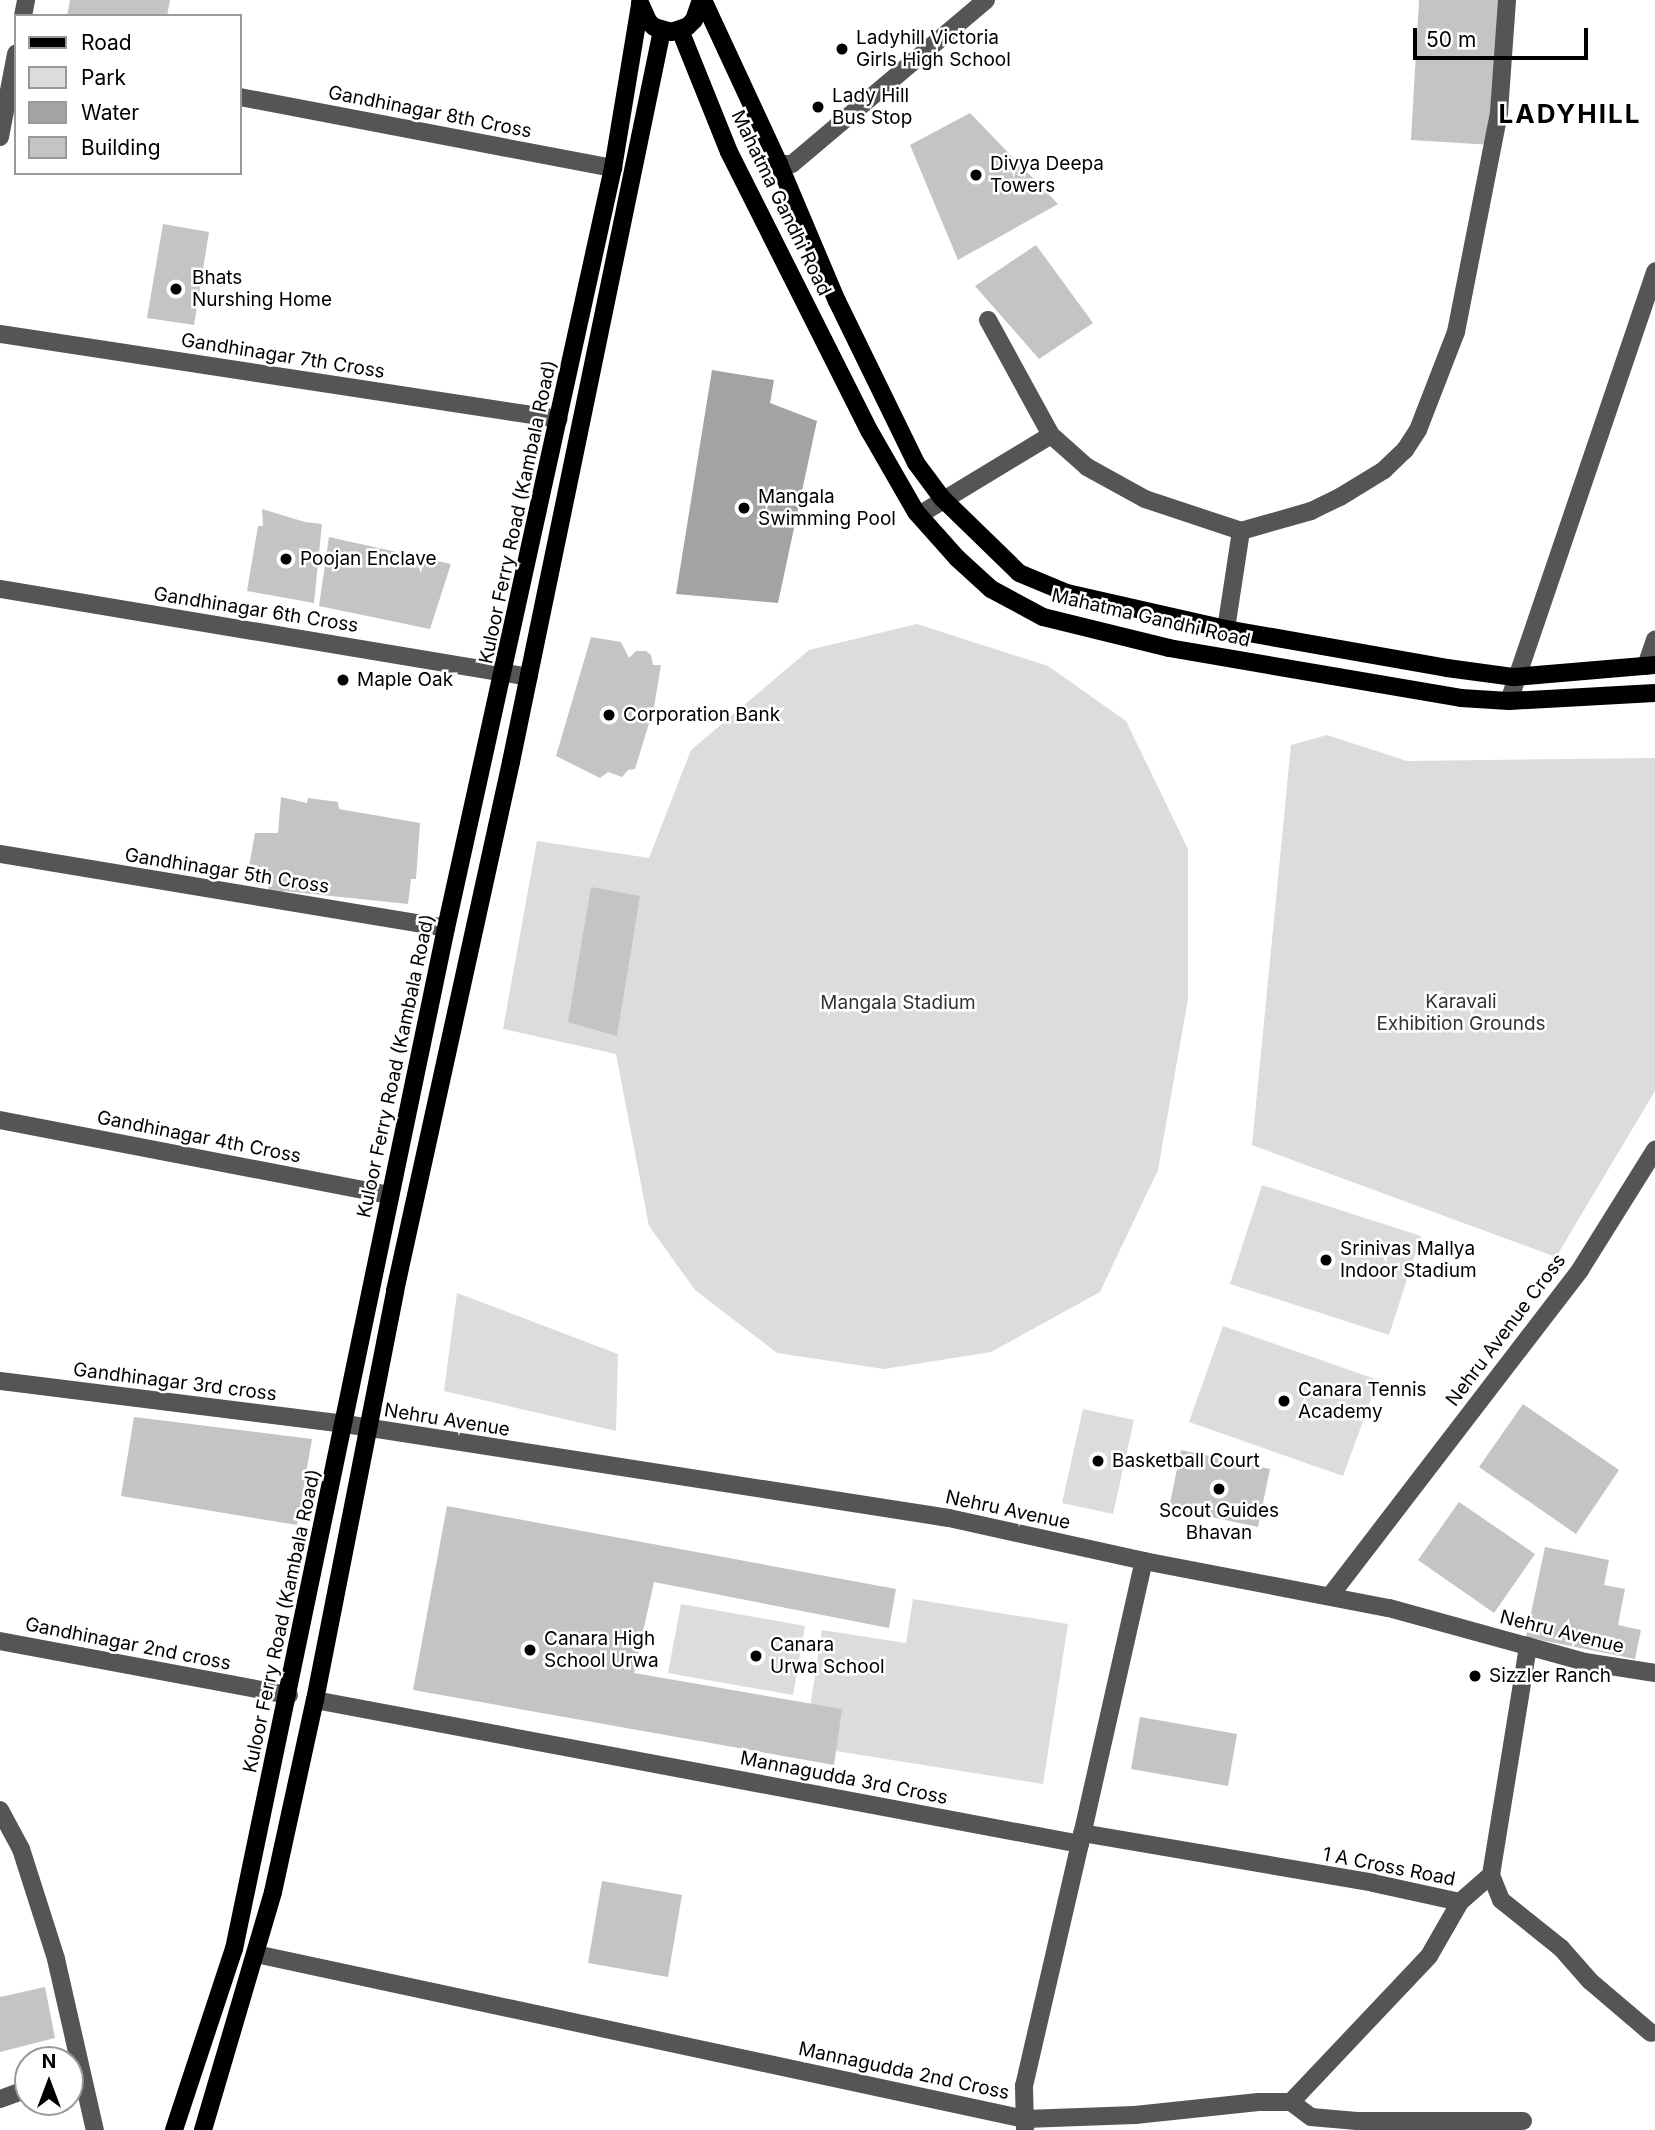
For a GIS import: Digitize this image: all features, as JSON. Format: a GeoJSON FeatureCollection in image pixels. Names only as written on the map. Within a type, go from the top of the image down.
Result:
{"type":"FeatureCollection","features":[{"type":"Feature","properties":{"kind":"main road"},"geometry":{"type":"LineString","coordinates":[[203,2130],[273,1892],[315,1700],[435,1103],[671,30],[694,20],[702,0]]}},
{"type":"Feature","properties":{"kind":"main road","name":"Mahatma Gandhi Road"},"geometry":{"type":"LineString","coordinates":[[702,0],[779,164],[837,301],[916,463],[942,498],[1019,573],[1067,593],[1226,629],[1514,677],[1651,666]]}},
{"type":"Feature","properties":{"kind":"main road","name":"Mahatma Gandhi Road"},"geometry":{"type":"LineString","coordinates":[[640,3],[648,21],[671,30],[729,152],[870,432],[919,515],[957,558],[991,589],[1043,617],[1169,648],[1461,698],[1508,701],[1655,693]]}},
{"type":"Feature","properties":{"kind":"main road","name":"Kuloor Ferry Road (Kambala Road)"},"geometry":{"type":"LineString","coordinates":[[174,2130],[234,1949],[289,1695],[446,928],[505,673],[613,168],[640,3]]}},
{"type":"Feature","properties":{"kind":"main road"},"geometry":{"type":"LineString","coordinates":[[289,1695],[315,1700]]}},
{"type":"Feature","properties":{"kind":"street"},"geometry":{"type":"LineString","coordinates":[[779,164],[792,164],[986,0]]}},
{"type":"Feature","properties":{"kind":"street"},"geometry":{"type":"LineString","coordinates":[[988,320],[1051,435],[1087,467],[1126,490],[1241,531],[1311,511],[1384,470],[1405,450],[1418,430],[1456,332],[1499,112],[1507,0]]}},
{"type":"Feature","properties":{"kind":"street"},"geometry":{"type":"LineString","coordinates":[[0,137],[14,64]]}},
{"type":"Feature","properties":{"kind":"street","name":"Gandhinagar 8th Cross"},"geometry":{"type":"LineString","coordinates":[[242,97],[613,168]]}},
{"type":"Feature","properties":{"kind":"street"},"geometry":{"type":"LineString","coordinates":[[1508,701],[1655,271]]}},
{"type":"Feature","properties":{"kind":"street","name":"Gandhinagar 7th Cross"},"geometry":{"type":"LineString","coordinates":[[0,334],[559,419]]}},
{"type":"Feature","properties":{"kind":"street"},"geometry":{"type":"LineString","coordinates":[[919,515],[942,498],[1051,435]]}},
{"type":"Feature","properties":{"kind":"street"},"geometry":{"type":"LineString","coordinates":[[1226,629],[1241,531]]}},
{"type":"Feature","properties":{"kind":"street","name":"Gandhinagar 6th Cross"},"geometry":{"type":"LineString","coordinates":[[0,589],[529,677]]}},
{"type":"Feature","properties":{"kind":"street"},"geometry":{"type":"LineString","coordinates":[[1651,666],[1655,640]]}},
{"type":"Feature","properties":{"kind":"street","name":"Gandhinagar 5th Cross"},"geometry":{"type":"LineString","coordinates":[[0,855],[446,928]]}},
{"type":"Feature","properties":{"kind":"street","name":"Gandhinagar 4th Cross"},"geometry":{"type":"LineString","coordinates":[[0,1120],[390,1195]]}},
{"type":"Feature","properties":{"kind":"street","name":"Nehru Avenue Cross"},"geometry":{"type":"LineString","coordinates":[[1330,1596],[1580,1270],[1655,1150]]}},
{"type":"Feature","properties":{"kind":"street","name":"Gandhinagar 3rd cross"},"geometry":{"type":"LineString","coordinates":[[0,1381],[345,1424]]}},
{"type":"Feature","properties":{"kind":"street","name":"Nehru Avenue"},"geometry":{"type":"LineString","coordinates":[[345,1424],[949,1518],[1144,1562],[1389,1608],[1584,1662],[1655,1673]]}},
{"type":"Feature","properties":{"kind":"street"},"geometry":{"type":"LineString","coordinates":[[1025,2124],[1024,2086],[1144,1562]]}},
{"type":"Feature","properties":{"kind":"street","name":"Gandhinagar 2nd cross"},"geometry":{"type":"LineString","coordinates":[[0,1641],[289,1695]]}},
{"type":"Feature","properties":{"kind":"street"},"geometry":{"type":"LineString","coordinates":[[1528,1646],[1492,1875],[1501,1900],[1561,1948],[1590,1981],[1651,2033]]}},
{"type":"Feature","properties":{"kind":"street","name":"Mannagudda 3rd Cross"},"geometry":{"type":"LineString","coordinates":[[315,1700],[1081,1838]]}},
{"type":"Feature","properties":{"kind":"street"},"geometry":{"type":"LineString","coordinates":[[0,1810],[21,1849],[55,1959],[72,2046]]}},
{"type":"Feature","properties":{"kind":"street","name":"1 A Cross Road"},"geometry":{"type":"LineString","coordinates":[[1081,1838],[1373,1883],[1460,1902],[1492,1875]]}},
{"type":"Feature","properties":{"kind":"street"},"geometry":{"type":"LineString","coordinates":[[1460,1902],[1429,1956],[1291,2102],[1311,2117],[1357,2121],[1523,2121]]}},
{"type":"Feature","properties":{"kind":"street","name":"Mannagudda 2nd Cross"},"geometry":{"type":"LineString","coordinates":[[256,1954],[1025,2124],[1258,2102],[1291,2102]]}},
{"type":"Feature","properties":{"kind":"street"},"geometry":{"type":"LineString","coordinates":[[84,2096],[95,2130]]}},
{"type":"Feature","properties":{"kind":"green space","name":"Mangala Stadium"},"geometry":{"type":"Polygon","coordinates":[[[917,624],[1048,666],[1126,721],[1188,849],[1188,999],[1158,1170],[1100,1292],[991,1352],[884,1369],[777,1353],[695,1290],[649,1226],[616,1054],[503,1029],[537,841],[649,858],[691,750],[809,650],[917,624]]]}},
{"type":"Feature","properties":{"kind":"green space","name":"Karavali Exhibition Grounds"},"geometry":{"type":"Polygon","coordinates":[[[1327,735],[1407,761],[1655,758],[1655,1091],[1556,1257],[1252,1145],[1291,745],[1327,735]]]}},
{"type":"Feature","properties":{"kind":"green space","name":"Srinivas Mallya Indoor Stadium"},"geometry":{"type":"Polygon","coordinates":[[[1262,1185],[1421,1236],[1389,1335],[1230,1284],[1262,1185]]]}},
{"type":"Feature","properties":{"kind":"green space"},"geometry":{"type":"Polygon","coordinates":[[[457,1293],[618,1354],[616,1431],[444,1391],[457,1293]]]}},
{"type":"Feature","properties":{"kind":"green space","name":"Canara Tennis Academy"},"geometry":{"type":"Polygon","coordinates":[[[1223,1326],[1378,1380],[1343,1476],[1189,1422],[1223,1326]]]}},
{"type":"Feature","properties":{"kind":"green space","name":"Basketball Court"},"geometry":{"type":"Polygon","coordinates":[[[1083,1409],[1134,1420],[1113,1514],[1062,1503],[1083,1409]]]}},
{"type":"Feature","properties":{"kind":"green space"},"geometry":{"type":"Polygon","coordinates":[[[913,1599],[1068,1624],[1043,1784],[804,1746],[822,1630],[906,1643],[913,1599]]]}},
{"type":"Feature","properties":{"kind":"green space"},"geometry":{"type":"Polygon","coordinates":[[[681,1604],[805,1626],[793,1695],[668,1673],[681,1604]]]}},
{"type":"Feature","properties":{"kind":"water","name":"Mangala Swimming Pool"},"geometry":{"type":"Polygon","coordinates":[[[712,370],[774,380],[770,403],[817,421],[778,603],[676,594],[712,370]]]}},
{"type":"Feature","properties":{"kind":"building"},"geometry":{"type":"Polygon","coordinates":[[[70,0],[170,0],[167,14],[67,14],[70,0]]]}},
{"type":"Feature","properties":{"kind":"building"},"geometry":{"type":"Polygon","coordinates":[[[1419,0],[1505,0],[1493,145],[1411,140],[1419,0]]]}},
{"type":"Feature","properties":{"kind":"building","name":"Divya Deepa Towers"},"geometry":{"type":"Polygon","coordinates":[[[970,113],[1058,204],[958,260],[910,145],[970,113]]]}},
{"type":"Feature","properties":{"kind":"building"},"geometry":{"type":"Polygon","coordinates":[[[163,224],[209,232],[194,325],[147,318],[163,224]]]}},
{"type":"Feature","properties":{"kind":"building"},"geometry":{"type":"Polygon","coordinates":[[[1036,245],[1093,323],[1039,359],[975,286],[1036,245]]]}},
{"type":"Feature","properties":{"kind":"building","name":"Poojan Enclave"},"geometry":{"type":"Polygon","coordinates":[[[262,509],[305,522],[322,524],[314,603],[247,591],[258,526],[263,526],[262,509]]]}},
{"type":"Feature","properties":{"kind":"building"},"geometry":{"type":"Polygon","coordinates":[[[329,537],[451,564],[430,629],[319,606],[329,537]]]}},
{"type":"Feature","properties":{"kind":"building","name":"Corporation Bank"},"geometry":{"type":"Polygon","coordinates":[[[591,637],[621,642],[629,658],[636,651],[646,651],[651,655],[653,665],[661,665],[654,707],[635,769],[628,770],[622,777],[608,772],[600,778],[556,756],[591,637]]]}},
{"type":"Feature","properties":{"kind":"building"},"geometry":{"type":"Polygon","coordinates":[[[281,797],[307,803],[308,798],[338,802],[339,809],[420,823],[416,879],[411,879],[408,904],[284,891],[284,894],[268,893],[269,881],[247,878],[255,833],[278,833],[281,797]]]}},
{"type":"Feature","properties":{"kind":"building"},"geometry":{"type":"Polygon","coordinates":[[[591,887],[640,896],[617,1036],[568,1022],[591,887]]]}},
{"type":"Feature","properties":{"kind":"building"},"geometry":{"type":"Polygon","coordinates":[[[1523,1404],[1619,1470],[1576,1534],[1479,1467],[1523,1404]]]}},
{"type":"Feature","properties":{"kind":"building"},"geometry":{"type":"Polygon","coordinates":[[[134,1417],[312,1439],[297,1525],[121,1496],[134,1417]]]}},
{"type":"Feature","properties":{"kind":"building","name":"Scout Guides Bhavan"},"geometry":{"type":"Polygon","coordinates":[[[1181,1450],[1270,1469],[1258,1527],[1169,1508],[1181,1450]]]}},
{"type":"Feature","properties":{"kind":"building"},"geometry":{"type":"Polygon","coordinates":[[[1459,1502],[1535,1554],[1494,1613],[1418,1560],[1459,1502]]]}},
{"type":"Feature","properties":{"kind":"building","name":"Canara High School Urwa"},"geometry":{"type":"Polygon","coordinates":[[[447,1506],[896,1589],[889,1628],[654,1582],[634,1673],[842,1709],[834,1765],[413,1690],[447,1506]]]}},
{"type":"Feature","properties":{"kind":"building"},"geometry":{"type":"Polygon","coordinates":[[[1545,1547],[1609,1560],[1604,1585],[1625,1589],[1618,1625],[1641,1630],[1635,1659],[1526,1637],[1545,1547]]]}},
{"type":"Feature","properties":{"kind":"building"},"geometry":{"type":"Polygon","coordinates":[[[1140,1717],[1237,1734],[1228,1786],[1131,1769],[1140,1717]]]}},
{"type":"Feature","properties":{"kind":"building"},"geometry":{"type":"Polygon","coordinates":[[[602,1881],[682,1895],[668,1977],[588,1963],[602,1881]]]}},
{"type":"Feature","properties":{"kind":"building"},"geometry":{"type":"Polygon","coordinates":[[[45,1987],[55,2038],[14,2046],[14,2048],[0,2052],[0,1997],[45,1987]]]}},
{"type":"Feature","properties":{"kind":"place","name":"Ladyhill Victoria Girls High School"},"geometry":{"type":"Point","coordinates":[842,49]}},
{"type":"Feature","properties":{"kind":"place","name":"Lady Hill Bus Stop"},"geometry":{"type":"Point","coordinates":[818,107]}},
{"type":"Feature","properties":{"kind":"place","name":"Divya Deepa Towers"},"geometry":{"type":"Point","coordinates":[976,175]}},
{"type":"Feature","properties":{"kind":"place","name":"Bhats Nurshing Home"},"geometry":{"type":"Point","coordinates":[176,289]}},
{"type":"Feature","properties":{"kind":"place","name":"Mangala Swimming Pool"},"geometry":{"type":"Point","coordinates":[744,508]}},
{"type":"Feature","properties":{"kind":"place","name":"Poojan Enclave"},"geometry":{"type":"Point","coordinates":[286,559]}},
{"type":"Feature","properties":{"kind":"place","name":"Maple Oak"},"geometry":{"type":"Point","coordinates":[343,680]}},
{"type":"Feature","properties":{"kind":"place","name":"Corporation Bank"},"geometry":{"type":"Point","coordinates":[609,715]}},
{"type":"Feature","properties":{"kind":"place","name":"Srinivas Mallya Indoor Stadium"},"geometry":{"type":"Point","coordinates":[1326,1260]}},
{"type":"Feature","properties":{"kind":"place","name":"Canara Tennis Academy"},"geometry":{"type":"Point","coordinates":[1284,1401]}},
{"type":"Feature","properties":{"kind":"place","name":"Basketball Court"},"geometry":{"type":"Point","coordinates":[1098,1461]}},
{"type":"Feature","properties":{"kind":"place","name":"Scout Guides Bhavan"},"geometry":{"type":"Point","coordinates":[1219,1489]}},
{"type":"Feature","properties":{"kind":"place","name":"Canara High School Urwa"},"geometry":{"type":"Point","coordinates":[530,1650]}},
{"type":"Feature","properties":{"kind":"place","name":"Canara Urwa School"},"geometry":{"type":"Point","coordinates":[756,1656]}},
{"type":"Feature","properties":{"kind":"place","name":"Sizzler Ranch"},"geometry":{"type":"Point","coordinates":[1475,1676]}},
{"type":"Feature","properties":{"kind":"district","name":"LADYHILL"},"geometry":{"type":"Point","coordinates":[1570,114]}}]}
